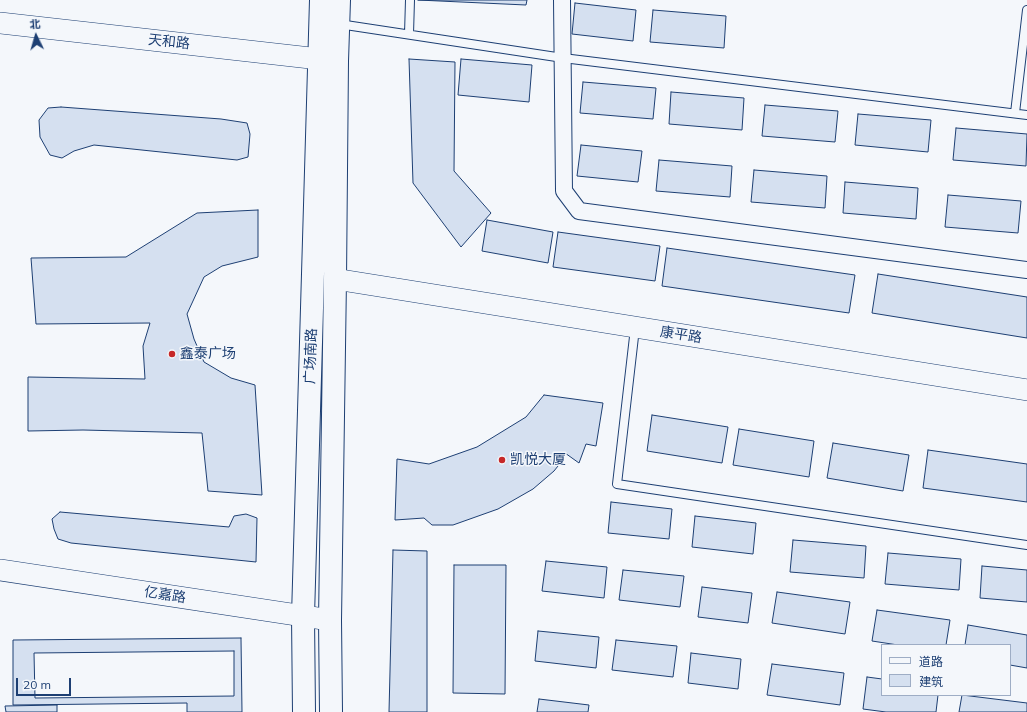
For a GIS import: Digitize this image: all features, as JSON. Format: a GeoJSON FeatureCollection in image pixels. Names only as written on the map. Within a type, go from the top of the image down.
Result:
{"type":"FeatureCollection","features":[{"type":"Feature","properties":{"kind":"main road","name":"广场南路"},"geometry":{"type":"LineString","coordinates":[[321,0],[328,60],[335,279],[330,620],[331,712]]}},
{"type":"Feature","properties":{"kind":"main road","name":"广场南路"},"geometry":{"type":"LineString","coordinates":[[304,712],[303,616],[328,60],[339,24],[339,0]]}},
{"type":"Feature","properties":{"kind":"street"},"geometry":{"type":"LineString","coordinates":[[562,0],[564,191],[579,211],[1027,270]]}},
{"type":"Feature","properties":{"kind":"street","name":"天和路"},"geometry":{"type":"LineString","coordinates":[[0,23],[328,60]]}},
{"type":"Feature","properties":{"kind":"street","name":"康平路"},"geometry":{"type":"LineString","coordinates":[[335,279],[1027,390]]}},
{"type":"Feature","properties":{"kind":"street","name":"亿嘉路"},"geometry":{"type":"LineString","coordinates":[[0,570],[330,620]]}},
{"type":"Feature","properties":{"kind":"lane"},"geometry":{"type":"LineString","coordinates":[[409,34],[410,0]]}},
{"type":"Feature","properties":{"kind":"lane"},"geometry":{"type":"LineString","coordinates":[[1015,113],[1027,10]]}},
{"type":"Feature","properties":{"kind":"lane"},"geometry":{"type":"LineString","coordinates":[[339,24],[563,58],[1027,115]]}},
{"type":"Feature","properties":{"kind":"lane"},"geometry":{"type":"LineString","coordinates":[[635,327],[617,484],[1027,545]]}},
{"type":"Feature","properties":{"kind":"building"},"geometry":{"type":"Polygon","coordinates":[[[418,0],[527,0],[526,5],[418,0]]]}},
{"type":"Feature","properties":{"kind":"building"},"geometry":{"type":"Polygon","coordinates":[[[575,3],[636,10],[633,41],[572,34],[575,3]]]}},
{"type":"Feature","properties":{"kind":"building"},"geometry":{"type":"Polygon","coordinates":[[[653,10],[726,16],[724,48],[650,42],[653,10]]]}},
{"type":"Feature","properties":{"kind":"building"},"geometry":{"type":"Polygon","coordinates":[[[409,59],[455,62],[454,171],[491,213],[461,247],[413,183],[409,59]]]}},
{"type":"Feature","properties":{"kind":"building"},"geometry":{"type":"Polygon","coordinates":[[[461,59],[532,65],[529,102],[458,95],[461,59]]]}},
{"type":"Feature","properties":{"kind":"building"},"geometry":{"type":"Polygon","coordinates":[[[583,82],[656,88],[653,119],[580,113],[583,82]]]}},
{"type":"Feature","properties":{"kind":"building"},"geometry":{"type":"Polygon","coordinates":[[[671,92],[744,98],[742,130],[669,124],[671,92]]]}},
{"type":"Feature","properties":{"kind":"building"},"geometry":{"type":"Polygon","coordinates":[[[765,105],[838,111],[835,142],[762,136],[765,105]]]}},
{"type":"Feature","properties":{"kind":"building"},"geometry":{"type":"Polygon","coordinates":[[[61,107],[221,119],[247,123],[250,134],[248,157],[237,160],[94,145],[74,151],[62,158],[50,155],[40,137],[39,120],[48,108],[61,107]]]}},
{"type":"Feature","properties":{"kind":"building"},"geometry":{"type":"Polygon","coordinates":[[[858,114],[931,120],[928,152],[855,145],[858,114]]]}},
{"type":"Feature","properties":{"kind":"building"},"geometry":{"type":"Polygon","coordinates":[[[956,128],[1027,134],[1026,166],[953,160],[956,128]]]}},
{"type":"Feature","properties":{"kind":"building"},"geometry":{"type":"Polygon","coordinates":[[[581,145],[642,151],[638,182],[577,176],[581,145]]]}},
{"type":"Feature","properties":{"kind":"building"},"geometry":{"type":"Polygon","coordinates":[[[659,160],[732,166],[730,197],[656,191],[659,160]]]}},
{"type":"Feature","properties":{"kind":"building"},"geometry":{"type":"Polygon","coordinates":[[[754,170],[827,176],[825,208],[751,202],[754,170]]]}},
{"type":"Feature","properties":{"kind":"building"},"geometry":{"type":"Polygon","coordinates":[[[845,182],[918,188],[916,219],[843,213],[845,182]]]}},
{"type":"Feature","properties":{"kind":"building"},"geometry":{"type":"Polygon","coordinates":[[[948,195],[1021,201],[1018,233],[945,227],[948,195]]]}},
{"type":"Feature","properties":{"kind":"building","name":"鑫泰广场"},"geometry":{"type":"Polygon","coordinates":[[[258,210],[258,257],[222,266],[204,277],[187,314],[194,339],[204,362],[231,378],[255,385],[262,495],[208,491],[202,433],[83,430],[28,431],[28,377],[145,379],[143,346],[150,323],[36,324],[31,258],[126,257],[197,213],[258,210]]]}},
{"type":"Feature","properties":{"kind":"building"},"geometry":{"type":"Polygon","coordinates":[[[487,220],[553,232],[548,263],[482,251],[487,220]]]}},
{"type":"Feature","properties":{"kind":"building"},"geometry":{"type":"Polygon","coordinates":[[[558,232],[660,246],[655,281],[553,267],[558,232]]]}},
{"type":"Feature","properties":{"kind":"building"},"geometry":{"type":"Polygon","coordinates":[[[667,248],[855,275],[849,313],[662,286],[667,248]]]}},
{"type":"Feature","properties":{"kind":"building"},"geometry":{"type":"Polygon","coordinates":[[[878,274],[1027,297],[1027,338],[872,313],[878,274]]]}},
{"type":"Feature","properties":{"kind":"building","name":"凯悦大厦"},"geometry":{"type":"Polygon","coordinates":[[[544,395],[603,403],[596,446],[586,444],[579,463],[565,453],[562,461],[554,471],[533,489],[498,509],[453,525],[432,525],[424,518],[395,520],[397,459],[429,464],[477,447],[526,417],[544,395]]]}},
{"type":"Feature","properties":{"kind":"building"},"geometry":{"type":"Polygon","coordinates":[[[652,415],[728,427],[722,463],[647,451],[652,415]]]}},
{"type":"Feature","properties":{"kind":"building"},"geometry":{"type":"Polygon","coordinates":[[[739,429],[814,441],[809,477],[733,465],[739,429]]]}},
{"type":"Feature","properties":{"kind":"building"},"geometry":{"type":"Polygon","coordinates":[[[833,443],[909,455],[903,491],[827,478],[833,443]]]}},
{"type":"Feature","properties":{"kind":"building"},"geometry":{"type":"Polygon","coordinates":[[[928,450],[1027,464],[1027,502],[923,488],[928,450]]]}},
{"type":"Feature","properties":{"kind":"building"},"geometry":{"type":"Polygon","coordinates":[[[611,502],[672,509],[669,539],[608,533],[611,502]]]}},
{"type":"Feature","properties":{"kind":"building"},"geometry":{"type":"Polygon","coordinates":[[[60,512],[229,527],[234,516],[246,514],[257,518],[256,562],[71,543],[58,539],[54,529],[52,519],[60,512]]]}},
{"type":"Feature","properties":{"kind":"building"},"geometry":{"type":"Polygon","coordinates":[[[695,516],[756,523],[753,554],[692,547],[695,516]]]}},
{"type":"Feature","properties":{"kind":"building"},"geometry":{"type":"Polygon","coordinates":[[[793,540],[866,546],[864,578],[790,572],[793,540]]]}},
{"type":"Feature","properties":{"kind":"building"},"geometry":{"type":"Polygon","coordinates":[[[393,550],[427,551],[427,712],[389,712],[393,550]]]}},
{"type":"Feature","properties":{"kind":"building"},"geometry":{"type":"Polygon","coordinates":[[[888,553],[961,559],[959,590],[885,584],[888,553]]]}},
{"type":"Feature","properties":{"kind":"building"},"geometry":{"type":"Polygon","coordinates":[[[546,561],[607,567],[604,598],[542,591],[546,561]]]}},
{"type":"Feature","properties":{"kind":"building"},"geometry":{"type":"Polygon","coordinates":[[[454,565],[506,565],[505,694],[453,693],[454,565]]]}},
{"type":"Feature","properties":{"kind":"building"},"geometry":{"type":"Polygon","coordinates":[[[982,566],[1027,570],[1027,602],[980,598],[982,566]]]}},
{"type":"Feature","properties":{"kind":"building"},"geometry":{"type":"Polygon","coordinates":[[[623,570],[684,576],[680,607],[619,600],[623,570]]]}},
{"type":"Feature","properties":{"kind":"building"},"geometry":{"type":"Polygon","coordinates":[[[702,587],[752,593],[748,623],[698,617],[702,587]]]}},
{"type":"Feature","properties":{"kind":"building"},"geometry":{"type":"Polygon","coordinates":[[[777,592],[850,602],[845,634],[772,623],[777,592]]]}},
{"type":"Feature","properties":{"kind":"building"},"geometry":{"type":"Polygon","coordinates":[[[877,610],[950,620],[946,644],[892,644],[872,641],[877,610]]]}},
{"type":"Feature","properties":{"kind":"building"},"geometry":{"type":"Polygon","coordinates":[[[968,625],[1027,635],[1027,668],[1011,665],[1011,644],[965,644],[968,625]]]}},
{"type":"Feature","properties":{"kind":"building"},"geometry":{"type":"Polygon","coordinates":[[[538,631],[599,637],[596,668],[535,661],[538,631]]]}},
{"type":"Feature","properties":{"kind":"building"},"geometry":{"type":"Polygon","coordinates":[[[241,638],[242,712],[187,712],[187,703],[13,705],[13,640],[241,638]]]}},
{"type":"Feature","properties":{"kind":"building"},"geometry":{"type":"Polygon","coordinates":[[[616,640],[677,646],[673,677],[612,670],[616,640]]]}},
{"type":"Feature","properties":{"kind":"building"},"geometry":{"type":"Polygon","coordinates":[[[234,651],[234,696],[35,698],[34,653],[234,651]]]}},
{"type":"Feature","properties":{"kind":"building"},"geometry":{"type":"Polygon","coordinates":[[[691,653],[741,659],[738,689],[688,683],[691,653]]]}},
{"type":"Feature","properties":{"kind":"building"},"geometry":{"type":"Polygon","coordinates":[[[772,664],[844,673],[840,705],[767,695],[772,664]]]}},
{"type":"Feature","properties":{"kind":"building"},"geometry":{"type":"Polygon","coordinates":[[[867,677],[881,679],[881,696],[938,696],[936,712],[886,712],[863,709],[867,677]]]}},
{"type":"Feature","properties":{"kind":"building"},"geometry":{"type":"Polygon","coordinates":[[[962,696],[1027,703],[1027,712],[959,712],[962,696]]]}},
{"type":"Feature","properties":{"kind":"building"},"geometry":{"type":"Polygon","coordinates":[[[539,699],[589,705],[588,712],[537,712],[539,699]]]}},
{"type":"Feature","properties":{"kind":"building"},"geometry":{"type":"Polygon","coordinates":[[[57,705],[57,712],[6,712],[5,706],[57,705]]]}},
{"type":"Feature","properties":{"kind":"place","name":"鑫泰广场"},"geometry":{"type":"Point","coordinates":[172,354]}},
{"type":"Feature","properties":{"kind":"place","name":"凯悦大厦"},"geometry":{"type":"Point","coordinates":[502,460]}}]}
